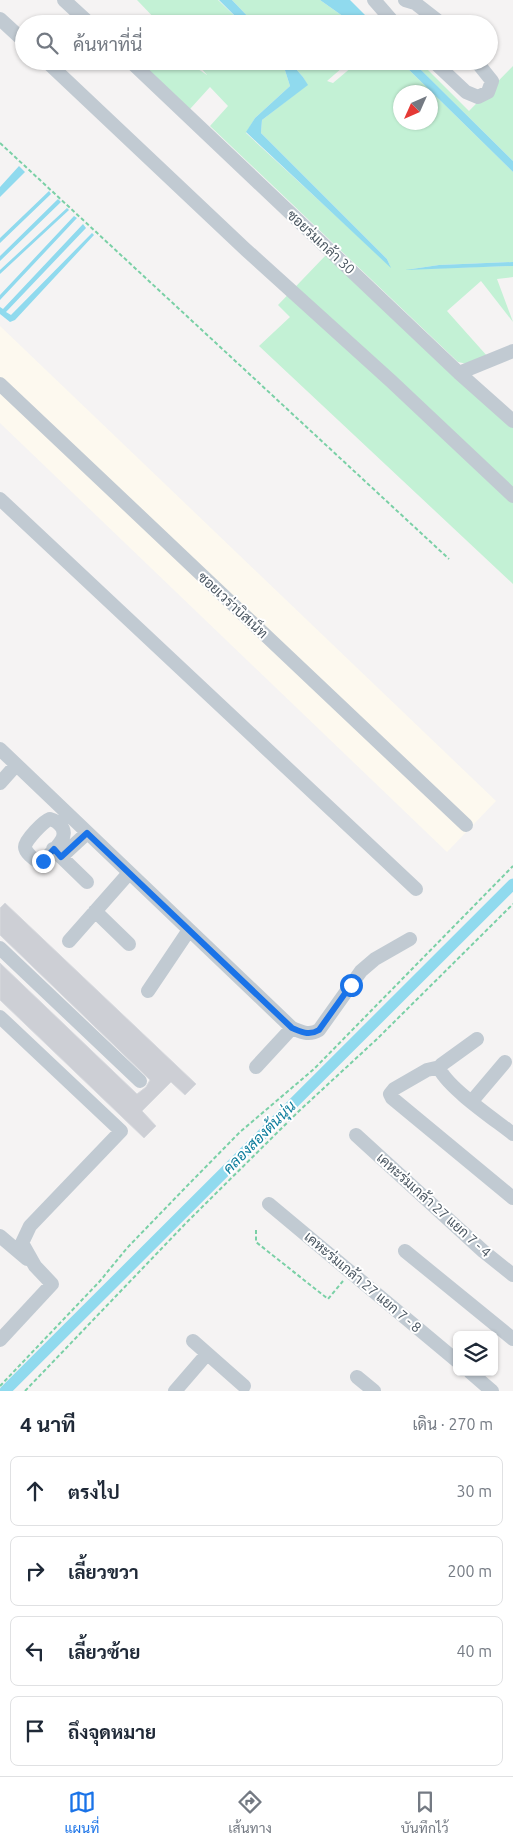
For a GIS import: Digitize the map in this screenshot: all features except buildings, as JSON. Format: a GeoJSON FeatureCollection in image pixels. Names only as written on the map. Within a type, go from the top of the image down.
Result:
{"type":"FeatureCollection","features":[{"type":"Feature","properties":{"kind":"street"},"geometry":{"type":"LineString","coordinates":[[64,0],[80,15]]}},
{"type":"Feature","properties":{"kind":"street"},"geometry":{"type":"LineString","coordinates":[[374,0],[387,15]]}},
{"type":"Feature","properties":{"kind":"street"},"geometry":{"type":"LineString","coordinates":[[405,0],[415,3],[430,15]]}},
{"type":"Feature","properties":{"kind":"street"},"geometry":{"type":"LineString","coordinates":[[0,19],[15,33]]}},
{"type":"Feature","properties":{"kind":"street"},"geometry":{"type":"LineString","coordinates":[[56,70],[244,248],[391,381],[513,496]]}},
{"type":"Feature","properties":{"kind":"street","name":"ซอยร่มเกล้า 30"},"geometry":{"type":"LineString","coordinates":[[139,70],[459,373],[513,421]]}},
{"type":"Feature","properties":{"kind":"street"},"geometry":{"type":"LineString","coordinates":[[443,70],[466,92],[478,97],[488,92],[492,81],[483,70]]}},
{"type":"Feature","properties":{"kind":"street"},"geometry":{"type":"LineString","coordinates":[[459,373],[513,351]]}},
{"type":"Feature","properties":{"kind":"street","name":"ซอยเวร่าบิสเน็ท"},"geometry":{"type":"LineString","coordinates":[[0,384],[466,825]]}},
{"type":"Feature","properties":{"kind":"street"},"geometry":{"type":"LineString","coordinates":[[0,499],[416,889]]}},
{"type":"Feature","properties":{"kind":"street"},"geometry":{"type":"LineString","coordinates":[[0,749],[292,1028],[306,1034],[313,1034],[319,1030],[361,971],[376,958],[410,939]]}},
{"type":"Feature","properties":{"kind":"street"},"geometry":{"type":"LineString","coordinates":[[0,783],[16,765]]}},
{"type":"Feature","properties":{"kind":"street"},"geometry":{"type":"LineString","coordinates":[[87,833],[57,853],[87,882]]}},
{"type":"Feature","properties":{"kind":"street"},"geometry":{"type":"LineString","coordinates":[[69,941],[129,873]]}},
{"type":"Feature","properties":{"kind":"street"},"geometry":{"type":"LineString","coordinates":[[95,911],[129,944]]}},
{"type":"Feature","properties":{"kind":"street"},"geometry":{"type":"LineString","coordinates":[[148,991],[189,930]]}},
{"type":"Feature","properties":{"kind":"street"},"geometry":{"type":"LineString","coordinates":[[0,948],[140,1081]]}},
{"type":"Feature","properties":{"kind":"street"},"geometry":{"type":"LineString","coordinates":[[0,1017],[121,1131],[30,1226],[22,1243],[36,1266]]}},
{"type":"Feature","properties":{"kind":"street"},"geometry":{"type":"LineString","coordinates":[[256,1067],[292,1028]]}},
{"type":"Feature","properties":{"kind":"street"},"geometry":{"type":"LineString","coordinates":[[476,1039],[440,1067],[427,1070],[394,1089],[390,1094],[392,1098],[513,1198]]}},
{"type":"Feature","properties":{"kind":"street"},"geometry":{"type":"LineString","coordinates":[[472,1101],[505,1062]]}},
{"type":"Feature","properties":{"kind":"street"},"geometry":{"type":"LineString","coordinates":[[440,1067],[445,1077],[513,1134]]}},
{"type":"Feature","properties":{"kind":"street","name":"เคหะร่มเกล้า 27 แยก 7 - 4"},"geometry":{"type":"LineString","coordinates":[[356,1135],[513,1275]]}},
{"type":"Feature","properties":{"kind":"street","name":"เคหะร่มเกล้า 27 แยก 7 - 8"},"geometry":{"type":"LineString","coordinates":[[269,1204],[453,1358]]}},
{"type":"Feature","properties":{"kind":"street"},"geometry":{"type":"LineString","coordinates":[[0,1236],[36,1266],[52,1284],[0,1340]]}},
{"type":"Feature","properties":{"kind":"street"},"geometry":{"type":"LineString","coordinates":[[405,1251],[513,1339]]}},
{"type":"Feature","properties":{"kind":"street"},"geometry":{"type":"LineString","coordinates":[[193,1341],[244,1386]]}},
{"type":"Feature","properties":{"kind":"street"},"geometry":{"type":"LineString","coordinates":[[175,1391],[207,1354]]}},
{"type":"Feature","properties":{"kind":"street"},"geometry":{"type":"LineString","coordinates":[[475,1376],[492,1391]]}},
{"type":"Feature","properties":{"kind":"street"},"geometry":{"type":"LineString","coordinates":[[357,1377],[374,1391]]}},
{"type":"Feature","properties":{"kind":"path"},"geometry":{"type":"LineString","coordinates":[[0,142],[449,559]]}},
{"type":"Feature","properties":{"kind":"path"},"geometry":{"type":"LineString","coordinates":[[0,1386],[100,1281],[127,1248],[240,1132],[314,1069],[513,866]]}},
{"type":"Feature","properties":{"kind":"path"},"geometry":{"type":"LineString","coordinates":[[24,1391],[186,1223],[299,1111],[377,1039],[513,904]]}},
{"type":"Feature","properties":{"kind":"path"},"geometry":{"type":"LineString","coordinates":[[256,1230],[256,1242],[328,1299],[351,1271]]}},
{"type":"Feature","properties":{"kind":"shaded area"},"geometry":{"type":"Polygon","coordinates":[[[0,326],[496,801],[447,852],[0,423],[0,326]]]}},
{"type":"Feature","properties":{"kind":"green space"},"geometry":{"type":"Polygon","coordinates":[[[137,0],[218,0],[234,15],[151,15],[137,0]]]}},
{"type":"Feature","properties":{"kind":"green space"},"geometry":{"type":"Polygon","coordinates":[[[232,0],[320,0],[341,15],[246,15],[232,0]]]}},
{"type":"Feature","properties":{"kind":"green space"},"geometry":{"type":"Polygon","coordinates":[[[513,66],[513,161],[421,70],[428,70],[469,111],[513,66]]]}},
{"type":"Feature","properties":{"kind":"green space"},"geometry":{"type":"Polygon","coordinates":[[[147,70],[200,70],[207,75],[203,70],[285,70],[290,86],[255,118],[246,133],[390,266],[387,259],[261,133],[262,120],[307,85],[297,70],[340,70],[327,81],[333,83],[348,70],[409,70],[424,85],[393,85],[393,130],[438,130],[438,98],[513,172],[513,262],[439,265],[412,269],[513,266],[513,277],[497,279],[513,322],[481,281],[447,311],[488,357],[476,366],[458,362],[210,126],[228,106],[210,87],[190,109],[147,70]]]}},
{"type":"Feature","properties":{"kind":"green space"},"geometry":{"type":"Polygon","coordinates":[[[326,255],[513,426],[513,584],[259,346],[290,317],[278,305],[326,255]]]}},
{"type":"Feature","properties":{"kind":"water"},"geometry":{"type":"Polygon","coordinates":[[[219,0],[232,0],[246,15],[234,15],[219,0]]]}},
{"type":"Feature","properties":{"kind":"water"},"geometry":{"type":"Polygon","coordinates":[[[320,0],[350,0],[365,15],[341,15],[320,0]]]}},
{"type":"Feature","properties":{"kind":"water"},"geometry":{"type":"Polygon","coordinates":[[[285,70],[297,70],[308,85],[262,120],[261,133],[387,259],[391,268],[246,132],[255,118],[290,86],[285,70]]]}},
{"type":"Feature","properties":{"kind":"water"},"geometry":{"type":"Polygon","coordinates":[[[409,70],[421,70],[436,85],[424,85],[409,70]]]}},
{"type":"Feature","properties":{"kind":"water"},"geometry":{"type":"Polygon","coordinates":[[[438,87],[513,161],[513,172],[438,98],[438,87]]]}},
{"type":"Feature","properties":{"kind":"water"},"geometry":{"type":"Polygon","coordinates":[[[19,166],[25,172],[0,197],[0,187],[19,166]]]}},
{"type":"Feature","properties":{"kind":"water"},"geometry":{"type":"Polygon","coordinates":[[[49,191],[51,194],[0,243],[0,238],[49,191]]]}},
{"type":"Feature","properties":{"kind":"water"},"geometry":{"type":"Polygon","coordinates":[[[58,199],[61,202],[0,261],[0,256],[58,199]]]}},
{"type":"Feature","properties":{"kind":"water"},"geometry":{"type":"Polygon","coordinates":[[[67,208],[69,210],[0,274],[0,270],[67,208]]]}},
{"type":"Feature","properties":{"kind":"water"},"geometry":{"type":"Polygon","coordinates":[[[74,216],[77,218],[0,300],[0,295],[74,216]]]}},
{"type":"Feature","properties":{"kind":"water"},"geometry":{"type":"Polygon","coordinates":[[[83,224],[86,228],[6,312],[11,315],[92,233],[94,235],[15,320],[10,322],[0,314],[0,307],[3,309],[83,224]]]}},
{"type":"Feature","properties":{"kind":"water"},"geometry":{"type":"Polygon","coordinates":[[[513,262],[513,266],[405,270],[439,265],[513,262]]]}},
{"type":"Feature","properties":{"kind":"waterway","name":"คลองสองต้นนุ่น"},"geometry":{"type":"LineString","coordinates":[[5,1391],[513,884]]}},
{"type":"Feature","properties":{"kind":"route"},"geometry":{"type":"LineString","coordinates":[[43,861],[54,849],[61,857],[87,833],[292,1028],[306,1034],[313,1034],[319,1030],[351,985]]}}]}
